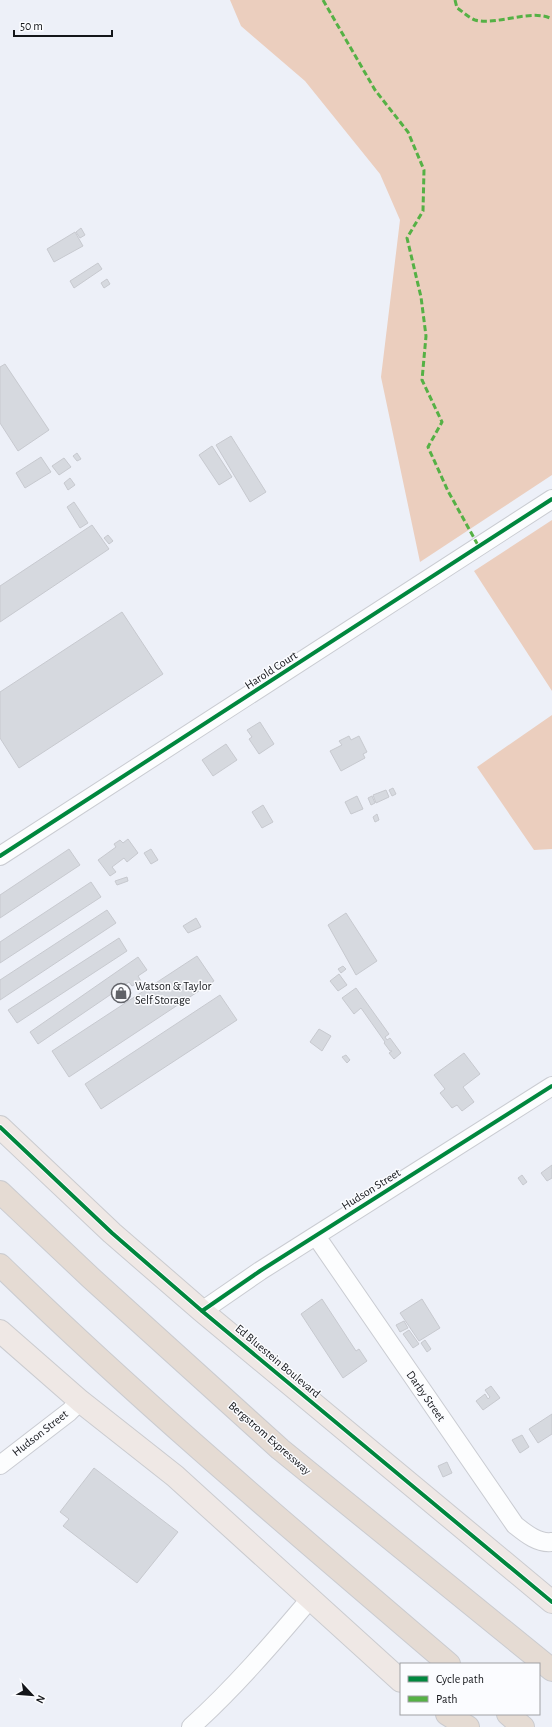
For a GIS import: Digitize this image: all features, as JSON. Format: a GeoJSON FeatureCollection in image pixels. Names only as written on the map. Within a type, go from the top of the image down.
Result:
{"type":"FeatureCollection","features":[{"type":"Feature","properties":{"kind":"highway","name":"Bergstrom Expressway"},"geometry":{"type":"LineString","coordinates":[[0,1192],[91,1278],[280,1449],[552,1670]]}},
{"type":"Feature","properties":{"kind":"highway"},"geometry":{"type":"LineString","coordinates":[[0,1265],[62,1326],[186,1439],[448,1663]]}},
{"type":"Feature","properties":{"kind":"highway"},"geometry":{"type":"LineString","coordinates":[[449,1715],[468,1727]]}},
{"type":"Feature","properties":{"kind":"highway"},"geometry":{"type":"LineString","coordinates":[[509,1715],[523,1727]]}},
{"type":"Feature","properties":{"kind":"main road","name":"Ed Bluestein Boulevard"},"geometry":{"type":"LineString","coordinates":[[0,1127],[112,1233],[552,1602]]}},
{"type":"Feature","properties":{"kind":"main road"},"geometry":{"type":"LineString","coordinates":[[0,1331],[80,1401],[174,1476],[400,1680]]}},
{"type":"Feature","properties":{"kind":"main road"},"geometry":{"type":"LineString","coordinates":[[437,1715],[450,1727]]}},
{"type":"Feature","properties":{"kind":"street","name":"Harold Court"},"geometry":{"type":"LineString","coordinates":[[0,856],[552,499]]}},
{"type":"Feature","properties":{"kind":"street","name":"Hudson Street"},"geometry":{"type":"LineString","coordinates":[[202,1310],[552,1086]]}},
{"type":"Feature","properties":{"kind":"street","name":"Darby Street"},"geometry":{"type":"LineString","coordinates":[[316,1236],[514,1525],[530,1536],[549,1542]]}},
{"type":"Feature","properties":{"kind":"street","name":"Hudson Street"},"geometry":{"type":"LineString","coordinates":[[0,1465],[80,1401]]}},
{"type":"Feature","properties":{"kind":"street"},"geometry":{"type":"LineString","coordinates":[[191,1727],[220,1701],[257,1662],[310,1598]]}},
{"type":"Feature","properties":{"kind":"shaded area"},"geometry":{"type":"Polygon","coordinates":[[[230,0],[552,0],[552,475],[420,562],[381,377],[400,220],[380,174],[305,81],[241,26],[230,0]]]}},
{"type":"Feature","properties":{"kind":"shaded area"},"geometry":{"type":"Polygon","coordinates":[[[552,520],[552,691],[474,571],[552,520]]]}},
{"type":"Feature","properties":{"kind":"shaded area"},"geometry":{"type":"Polygon","coordinates":[[[552,715],[552,849],[534,850],[477,767],[552,715]]]}},
{"type":"Feature","properties":{"kind":"building"},"geometry":{"type":"Polygon","coordinates":[[[81,228],[85,235],[80,238],[76,232],[81,228]]]}},
{"type":"Feature","properties":{"kind":"building"},"geometry":{"type":"Polygon","coordinates":[[[75,232],[83,246],[54,262],[47,249],[75,232]]]}},
{"type":"Feature","properties":{"kind":"building"},"geometry":{"type":"Polygon","coordinates":[[[98,263],[102,269],[74,288],[70,281],[98,263]]]}},
{"type":"Feature","properties":{"kind":"building"},"geometry":{"type":"Polygon","coordinates":[[[107,279],[110,284],[104,288],[101,283],[107,279]]]}},
{"type":"Feature","properties":{"kind":"building"},"geometry":{"type":"Polygon","coordinates":[[[5,364],[49,430],[18,451],[0,423],[0,367],[5,364]]]}},
{"type":"Feature","properties":{"kind":"building"},"geometry":{"type":"Polygon","coordinates":[[[231,436],[266,492],[250,502],[216,445],[231,436]]]}},
{"type":"Feature","properties":{"kind":"building"},"geometry":{"type":"Polygon","coordinates":[[[212,446],[232,477],[219,485],[199,455],[212,446]]]}},
{"type":"Feature","properties":{"kind":"building"},"geometry":{"type":"Polygon","coordinates":[[[77,453],[81,459],[77,461],[73,456],[77,453]]]}},
{"type":"Feature","properties":{"kind":"building"},"geometry":{"type":"Polygon","coordinates":[[[41,457],[51,472],[25,488],[16,473],[41,457]]]}},
{"type":"Feature","properties":{"kind":"building"},"geometry":{"type":"Polygon","coordinates":[[[64,458],[71,467],[59,475],[52,466],[64,458]]]}},
{"type":"Feature","properties":{"kind":"building"},"geometry":{"type":"Polygon","coordinates":[[[70,478],[75,485],[68,490],[64,483],[70,478]]]}},
{"type":"Feature","properties":{"kind":"building"},"geometry":{"type":"Polygon","coordinates":[[[74,502],[88,523],[80,528],[67,507],[74,502]]]}},
{"type":"Feature","properties":{"kind":"building"},"geometry":{"type":"Polygon","coordinates":[[[92,525],[109,549],[0,622],[0,586],[92,525]]]}},
{"type":"Feature","properties":{"kind":"building"},"geometry":{"type":"Polygon","coordinates":[[[108,535],[113,541],[109,544],[104,538],[108,535]]]}},
{"type":"Feature","properties":{"kind":"building"},"geometry":{"type":"Polygon","coordinates":[[[122,612],[163,674],[19,768],[0,738],[0,692],[122,612]]]}},
{"type":"Feature","properties":{"kind":"building"},"geometry":{"type":"Polygon","coordinates":[[[260,722],[274,744],[259,754],[249,739],[252,737],[247,730],[260,722]]]}},
{"type":"Feature","properties":{"kind":"building"},"geometry":{"type":"Polygon","coordinates":[[[349,736],[351,740],[359,736],[367,752],[363,754],[365,758],[341,771],[330,751],[342,745],[339,741],[349,736]]]}},
{"type":"Feature","properties":{"kind":"building"},"geometry":{"type":"Polygon","coordinates":[[[226,744],[237,760],[213,776],[202,760],[226,744]]]}},
{"type":"Feature","properties":{"kind":"building"},"geometry":{"type":"Polygon","coordinates":[[[393,788],[396,794],[392,796],[389,790],[393,788]]]}},
{"type":"Feature","properties":{"kind":"building"},"geometry":{"type":"Polygon","coordinates":[[[386,790],[389,797],[376,803],[373,795],[386,790]]]}},
{"type":"Feature","properties":{"kind":"building"},"geometry":{"type":"Polygon","coordinates":[[[357,796],[363,809],[351,814],[345,802],[357,796]]]}},
{"type":"Feature","properties":{"kind":"building"},"geometry":{"type":"Polygon","coordinates":[[[372,796],[375,803],[371,805],[368,798],[372,796]]]}},
{"type":"Feature","properties":{"kind":"building"},"geometry":{"type":"Polygon","coordinates":[[[263,805],[273,822],[262,828],[252,812],[263,805]]]}},
{"type":"Feature","properties":{"kind":"building"},"geometry":{"type":"Polygon","coordinates":[[[377,814],[379,820],[375,822],[373,817],[377,814]]]}},
{"type":"Feature","properties":{"kind":"building"},"geometry":{"type":"Polygon","coordinates":[[[128,839],[138,853],[127,862],[124,858],[112,867],[116,872],[110,876],[98,860],[116,847],[114,844],[120,840],[123,843],[128,839]]]}},
{"type":"Feature","properties":{"kind":"building"},"geometry":{"type":"Polygon","coordinates":[[[69,849],[80,865],[0,918],[0,895],[69,849]]]}},
{"type":"Feature","properties":{"kind":"building"},"geometry":{"type":"Polygon","coordinates":[[[151,849],[158,860],[151,864],[144,853],[151,849]]]}},
{"type":"Feature","properties":{"kind":"building"},"geometry":{"type":"Polygon","coordinates":[[[127,877],[128,881],[117,885],[115,881],[127,877]]]}},
{"type":"Feature","properties":{"kind":"building"},"geometry":{"type":"Polygon","coordinates":[[[91,882],[101,897],[0,963],[0,942],[91,882]]]}},
{"type":"Feature","properties":{"kind":"building"},"geometry":{"type":"Polygon","coordinates":[[[107,910],[116,923],[0,1000],[0,980],[107,910]]]}},
{"type":"Feature","properties":{"kind":"building"},"geometry":{"type":"Polygon","coordinates":[[[346,913],[377,961],[356,975],[328,925],[346,913]]]}},
{"type":"Feature","properties":{"kind":"building"},"geometry":{"type":"Polygon","coordinates":[[[196,918],[201,927],[188,933],[183,926],[196,918]]]}},
{"type":"Feature","properties":{"kind":"building"},"geometry":{"type":"Polygon","coordinates":[[[119,938],[127,951],[17,1023],[8,1010],[119,938]]]}},
{"type":"Feature","properties":{"kind":"building"},"geometry":{"type":"Polygon","coordinates":[[[197,956],[214,981],[69,1077],[52,1051],[197,956]]]}},
{"type":"Feature","properties":{"kind":"building"},"geometry":{"type":"Polygon","coordinates":[[[138,957],[147,970],[138,976],[141,981],[132,986],[129,982],[38,1044],[30,1032],[138,957]]]}},
{"type":"Feature","properties":{"kind":"building"},"geometry":{"type":"Polygon","coordinates":[[[343,966],[346,969],[341,973],[338,969],[343,966]]]}},
{"type":"Feature","properties":{"kind":"building"},"geometry":{"type":"Polygon","coordinates":[[[339,974],[347,985],[338,991],[330,981],[339,974]]]}},
{"type":"Feature","properties":{"kind":"building"},"geometry":{"type":"Polygon","coordinates":[[[356,988],[389,1034],[385,1037],[387,1040],[390,1038],[401,1053],[394,1059],[389,1053],[392,1051],[390,1051],[384,1043],[385,1042],[361,1008],[354,1014],[342,998],[356,988]]]}},
{"type":"Feature","properties":{"kind":"building"},"geometry":{"type":"Polygon","coordinates":[[[220,995],[237,1020],[101,1109],[85,1084],[220,995]]]}},
{"type":"Feature","properties":{"kind":"building"},"geometry":{"type":"Polygon","coordinates":[[[319,1029],[331,1036],[322,1051],[310,1042],[319,1029]]]}},
{"type":"Feature","properties":{"kind":"building"},"geometry":{"type":"Polygon","coordinates":[[[464,1053],[480,1074],[463,1087],[474,1102],[462,1111],[457,1105],[452,1108],[440,1093],[445,1089],[434,1075],[464,1053]]]}},
{"type":"Feature","properties":{"kind":"building"},"geometry":{"type":"Polygon","coordinates":[[[346,1055],[350,1060],[347,1063],[342,1057],[346,1055]]]}},
{"type":"Feature","properties":{"kind":"building"},"geometry":{"type":"Polygon","coordinates":[[[552,1165],[552,1178],[547,1181],[541,1173],[552,1165]]]}},
{"type":"Feature","properties":{"kind":"building"},"geometry":{"type":"Polygon","coordinates":[[[522,1175],[527,1182],[523,1185],[518,1178],[522,1175]]]}},
{"type":"Feature","properties":{"kind":"building"},"geometry":{"type":"Polygon","coordinates":[[[322,1299],[356,1351],[359,1349],[367,1361],[343,1378],[301,1314],[322,1299]]]}},
{"type":"Feature","properties":{"kind":"building"},"geometry":{"type":"Polygon","coordinates":[[[422,1299],[440,1328],[419,1341],[400,1313],[422,1299]]]}},
{"type":"Feature","properties":{"kind":"building"},"geometry":{"type":"Polygon","coordinates":[[[404,1321],[408,1328],[400,1332],[396,1325],[404,1321]]]}},
{"type":"Feature","properties":{"kind":"building"},"geometry":{"type":"Polygon","coordinates":[[[409,1330],[419,1344],[413,1348],[403,1334],[409,1330]]]}},
{"type":"Feature","properties":{"kind":"building"},"geometry":{"type":"Polygon","coordinates":[[[425,1340],[431,1349],[427,1352],[421,1343],[425,1340]]]}},
{"type":"Feature","properties":{"kind":"building"},"geometry":{"type":"Polygon","coordinates":[[[491,1386],[500,1398],[483,1410],[476,1401],[485,1394],[488,1399],[490,1397],[485,1390],[491,1386]]]}},
{"type":"Feature","properties":{"kind":"building"},"geometry":{"type":"Polygon","coordinates":[[[552,1414],[552,1434],[538,1443],[529,1429],[552,1414]]]}},
{"type":"Feature","properties":{"kind":"building"},"geometry":{"type":"Polygon","coordinates":[[[522,1435],[529,1447],[520,1453],[512,1440],[522,1435]]]}},
{"type":"Feature","properties":{"kind":"building"},"geometry":{"type":"Polygon","coordinates":[[[447,1462],[452,1473],[443,1477],[438,1466],[447,1462]]]}},
{"type":"Feature","properties":{"kind":"building"},"geometry":{"type":"Polygon","coordinates":[[[94,1468],[178,1532],[137,1583],[63,1526],[69,1519],[60,1512],[94,1468]]]}},
{"type":"Feature","properties":{"kind":"marked path"},"geometry":{"type":"LineString","coordinates":[[323,0],[375,90],[408,132],[424,170],[423,211],[407,238],[421,297],[426,336],[422,380],[442,422],[428,447],[448,491],[479,547]]}},
{"type":"Feature","properties":{"kind":"marked path"},"geometry":{"type":"LineString","coordinates":[[455,0],[457,8],[475,20],[493,21],[534,15],[552,19]]}},
{"type":"Feature","properties":{"kind":"cycle path"},"geometry":{"type":"LineString","coordinates":[[0,856],[552,499]]}},
{"type":"Feature","properties":{"kind":"cycle path"},"geometry":{"type":"LineString","coordinates":[[202,1311],[260,1271],[552,1086]]}},
{"type":"Feature","properties":{"kind":"cycle path"},"geometry":{"type":"LineString","coordinates":[[0,1127],[112,1233],[202,1311],[552,1602]]}},
{"type":"Feature","properties":{"kind":"place","name":"Watson & Taylor Self Storage"},"geometry":{"type":"Point","coordinates":[121,993]}}]}
